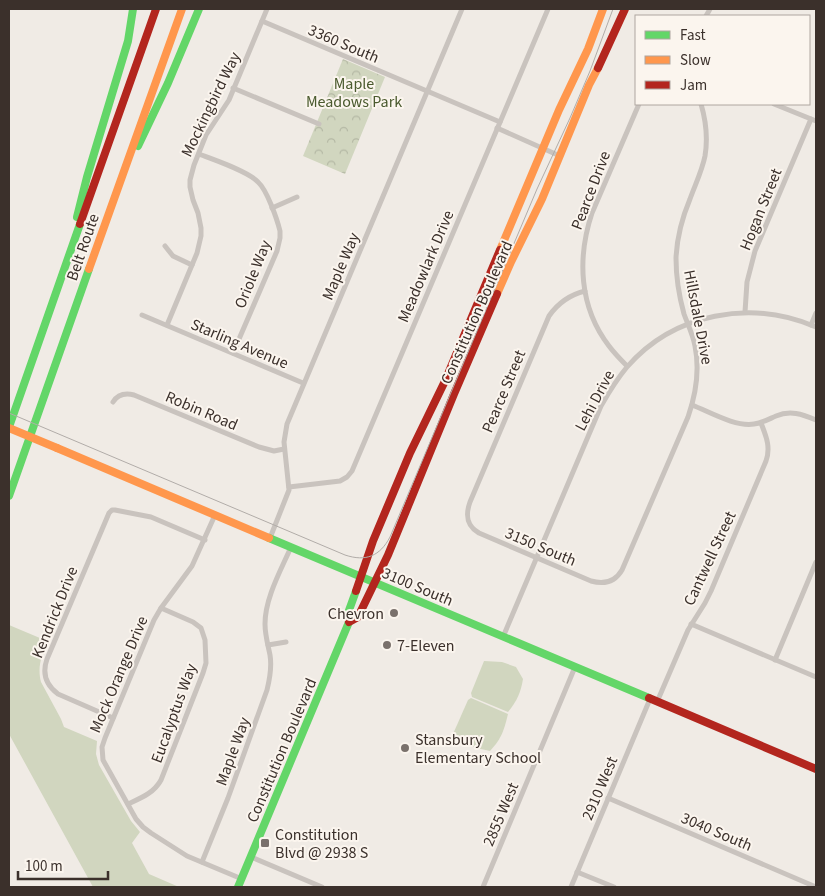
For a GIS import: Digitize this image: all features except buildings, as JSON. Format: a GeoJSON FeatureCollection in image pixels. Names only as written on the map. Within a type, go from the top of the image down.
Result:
{"type":"FeatureCollection","features":[{"type":"Feature","properties":{"kind":"main road"},"geometry":{"type":"LineString","coordinates":[[70,254],[87,177],[128,41],[133,9]]}},
{"type":"Feature","properties":{"kind":"main road","name":"Belt Route"},"geometry":{"type":"LineString","coordinates":[[9,427],[156,9]]}},
{"type":"Feature","properties":{"kind":"main road","name":"Belt Route"},"geometry":{"type":"LineString","coordinates":[[9,496],[182,9]]}},
{"type":"Feature","properties":{"kind":"main road"},"geometry":{"type":"LineString","coordinates":[[118,185],[159,103],[199,9]]}},
{"type":"Feature","properties":{"kind":"main road","name":"Constitution Boulevard"},"geometry":{"type":"LineString","coordinates":[[238,887],[349,622],[348,613],[373,541],[410,453],[443,386],[559,110],[588,49],[603,9]]}},
{"type":"Feature","properties":{"kind":"main road","name":"Constitution Boulevard"},"geometry":{"type":"LineString","coordinates":[[349,622],[358,617],[388,555],[511,262],[536,212],[589,85],[625,9]]}},
{"type":"Feature","properties":{"kind":"main road","name":"3100 South"},"geometry":{"type":"LineString","coordinates":[[9,427],[503,637],[816,767]]}},
{"type":"Feature","properties":{"kind":"street","name":"Mockingbird Way"},"geometry":{"type":"LineString","coordinates":[[166,325],[197,253],[201,236],[200,220],[190,187],[192,172],[206,135],[226,106],[267,9]]}},
{"type":"Feature","properties":{"kind":"street","name":"Maple Way"},"geometry":{"type":"LineString","coordinates":[[270,538],[287,497],[289,487],[284,449],[284,436],[287,424],[462,9]]}},
{"type":"Feature","properties":{"kind":"street","name":"Meadowlark Drive"},"geometry":{"type":"LineString","coordinates":[[289,487],[340,481],[347,477],[352,470],[548,9]]}},
{"type":"Feature","properties":{"kind":"street","name":"3360 South"},"geometry":{"type":"LineString","coordinates":[[262,21],[500,122]]}},
{"type":"Feature","properties":{"kind":"street"},"geometry":{"type":"LineString","coordinates":[[233,88],[319,124]]}},
{"type":"Feature","properties":{"kind":"street","name":"Pearce Drive"},"geometry":{"type":"LineString","coordinates":[[628,366],[612,350],[602,335],[587,302],[583,279],[583,254],[588,227],[638,105]]}},
{"type":"Feature","properties":{"kind":"street","name":"Hillsdale Drive"},"geometry":{"type":"LineString","coordinates":[[612,581],[618,576],[624,566],[692,404],[697,379],[694,344],[677,281],[676,258],[682,222],[705,157],[707,132],[701,105]]}},
{"type":"Feature","properties":{"kind":"street"},"geometry":{"type":"LineString","coordinates":[[776,105],[814,120]]}},
{"type":"Feature","properties":{"kind":"street","name":"Hogan Street"},"geometry":{"type":"LineString","coordinates":[[745,312],[747,282],[755,251],[814,120]]}},
{"type":"Feature","properties":{"kind":"street"},"geometry":{"type":"LineString","coordinates":[[497,128],[560,156]]}},
{"type":"Feature","properties":{"kind":"street","name":"Oriole Way"},"geometry":{"type":"LineString","coordinates":[[198,154],[252,177],[262,187],[280,231],[279,244],[233,353]]}},
{"type":"Feature","properties":{"kind":"street"},"geometry":{"type":"LineString","coordinates":[[272,208],[297,198]]}},
{"type":"Feature","properties":{"kind":"street"},"geometry":{"type":"LineString","coordinates":[[165,246],[174,256],[192,265]]}},
{"type":"Feature","properties":{"kind":"street","name":"Pearce Street"},"geometry":{"type":"LineString","coordinates":[[467,518],[470,502],[548,316],[563,300],[572,294],[584,291]]}},
{"type":"Feature","properties":{"kind":"street","name":"Lehi Drive"},"geometry":{"type":"LineString","coordinates":[[503,637],[602,406],[612,386],[628,366],[658,340],[688,325],[723,314],[759,312],[814,326]]}},
{"type":"Feature","properties":{"kind":"street"},"geometry":{"type":"LineString","coordinates":[[814,326],[816,313]]}},
{"type":"Feature","properties":{"kind":"street","name":"Starling Avenue"},"geometry":{"type":"LineString","coordinates":[[142,315],[303,383]]}},
{"type":"Feature","properties":{"kind":"street","name":"Robin Road"},"geometry":{"type":"LineString","coordinates":[[113,402],[118,396],[129,393],[259,448],[284,449]]}},
{"type":"Feature","properties":{"kind":"street"},"geometry":{"type":"LineString","coordinates":[[692,404],[740,424],[754,424],[790,412],[816,420]]}},
{"type":"Feature","properties":{"kind":"street","name":"Cantwell Street"},"geometry":{"type":"LineString","coordinates":[[654,700],[691,624],[711,592],[768,456],[769,445],[761,422]]}},
{"type":"Feature","properties":{"kind":"street","name":"Kendrick Drive"},"geometry":{"type":"LineString","coordinates":[[113,718],[54,692],[48,684],[45,670],[47,658],[108,514],[112,510],[118,510],[151,518],[205,540]]}},
{"type":"Feature","properties":{"kind":"street","name":"Mock Orange Drive"},"geometry":{"type":"LineString","coordinates":[[215,515],[192,566],[154,620],[103,743],[102,756],[136,818],[147,830],[187,856],[242,879]]}},
{"type":"Feature","properties":{"kind":"street","name":"3150 South"},"geometry":{"type":"LineString","coordinates":[[467,518],[472,527],[479,533],[596,582],[607,583],[612,581]]}},
{"type":"Feature","properties":{"kind":"street","name":"Maple Way"},"geometry":{"type":"LineString","coordinates":[[202,862],[228,798],[267,690],[271,670],[265,624],[268,603],[292,547]]}},
{"type":"Feature","properties":{"kind":"street"},"geometry":{"type":"LineString","coordinates":[[775,660],[816,562]]}},
{"type":"Feature","properties":{"kind":"street","name":"Eucalyptus Way"},"geometry":{"type":"LineString","coordinates":[[128,804],[152,791],[161,780],[206,663],[205,637],[201,628],[193,622],[161,608]]}},
{"type":"Feature","properties":{"kind":"street"},"geometry":{"type":"LineString","coordinates":[[691,624],[816,677]]}},
{"type":"Feature","properties":{"kind":"street"},"geometry":{"type":"LineString","coordinates":[[268,645],[286,642]]}},
{"type":"Feature","properties":{"kind":"street","name":"2855 West"},"geometry":{"type":"LineString","coordinates":[[483,887],[575,667]]}},
{"type":"Feature","properties":{"kind":"street","name":"2910 West"},"geometry":{"type":"LineString","coordinates":[[571,887],[608,798],[654,700]]}},
{"type":"Feature","properties":{"kind":"street","name":"3040 South"},"geometry":{"type":"LineString","coordinates":[[608,798],[816,887]]}},
{"type":"Feature","properties":{"kind":"street"},"geometry":{"type":"LineString","coordinates":[[251,857],[322,887]]}},
{"type":"Feature","properties":{"kind":"street"},"geometry":{"type":"LineString","coordinates":[[577,872],[614,887]]}},
{"type":"Feature","properties":{"kind":"green space","name":"Maple Meadows Park"},"geometry":{"type":"Polygon","coordinates":[[[343,59],[385,77],[345,174],[303,156],[343,59]]]}},
{"type":"Feature","properties":{"kind":"green space"},"geometry":{"type":"Polygon","coordinates":[[[9,625],[47,641],[41,661],[40,677],[64,727],[97,741],[96,754],[99,765],[131,821],[140,832],[132,843],[149,874],[179,887],[93,887],[9,734],[9,625]]]}},
{"type":"Feature","properties":{"kind":"green space"},"geometry":{"type":"Polygon","coordinates":[[[484,661],[502,662],[516,667],[523,679],[518,696],[508,712],[472,697],[471,693],[484,661]]]}},
{"type":"Feature","properties":{"kind":"green space"},"geometry":{"type":"Polygon","coordinates":[[[471,698],[508,714],[502,734],[490,751],[470,746],[453,734],[468,700],[471,698]]]}},
{"type":"Feature","properties":{"kind":"tram line"},"geometry":{"type":"LineString","coordinates":[[9,413],[345,555],[359,558],[372,556],[377,553],[390,537],[537,189],[590,71],[613,9]]}},
{"type":"Feature","properties":{"kind":"traffic: fast"},"geometry":{"type":"LineString","coordinates":[[77,217],[87,177],[128,41],[133,9]]}},
{"type":"Feature","properties":{"kind":"traffic: fast"},"geometry":{"type":"LineString","coordinates":[[138,146],[168,83],[199,9]]}},
{"type":"Feature","properties":{"kind":"traffic: fast"},"geometry":{"type":"LineString","coordinates":[[9,427],[80,224]]}},
{"type":"Feature","properties":{"kind":"traffic: fast"},"geometry":{"type":"LineString","coordinates":[[9,496],[89,269]]}},
{"type":"Feature","properties":{"kind":"traffic: fast"},"geometry":{"type":"LineString","coordinates":[[269,538],[649,698]]}},
{"type":"Feature","properties":{"kind":"traffic: fast"},"geometry":{"type":"LineString","coordinates":[[238,887],[349,622],[348,613],[356,591]]}},
{"type":"Feature","properties":{"kind":"traffic: slow"},"geometry":{"type":"LineString","coordinates":[[89,269],[182,9]]}},
{"type":"Feature","properties":{"kind":"traffic: slow"},"geometry":{"type":"LineString","coordinates":[[500,250],[559,110],[588,49],[603,9]]}},
{"type":"Feature","properties":{"kind":"traffic: slow"},"geometry":{"type":"LineString","coordinates":[[497,294],[542,199],[589,85],[598,68]]}},
{"type":"Feature","properties":{"kind":"traffic: slow"},"geometry":{"type":"LineString","coordinates":[[9,428],[57,448]]}},
{"type":"Feature","properties":{"kind":"traffic: slow"},"geometry":{"type":"LineString","coordinates":[[57,448],[269,538]]}},
{"type":"Feature","properties":{"kind":"traffic: jam"},"geometry":{"type":"LineString","coordinates":[[80,224],[156,9]]}},
{"type":"Feature","properties":{"kind":"traffic: jam"},"geometry":{"type":"LineString","coordinates":[[598,68],[625,9]]}},
{"type":"Feature","properties":{"kind":"traffic: jam"},"geometry":{"type":"LineString","coordinates":[[356,591],[373,541],[410,453],[445,381],[500,250]]}},
{"type":"Feature","properties":{"kind":"traffic: jam"},"geometry":{"type":"LineString","coordinates":[[349,622],[358,617],[388,555],[497,294]]}},
{"type":"Feature","properties":{"kind":"traffic: jam"},"geometry":{"type":"LineString","coordinates":[[649,698],[816,769]]}},
{"type":"Feature","properties":{"kind":"place","name":"Chevron"},"geometry":{"type":"Point","coordinates":[394,613]}},
{"type":"Feature","properties":{"kind":"place","name":"7-Eleven"},"geometry":{"type":"Point","coordinates":[387,645]}},
{"type":"Feature","properties":{"kind":"place","name":"Stansbury Elementary School"},"geometry":{"type":"Point","coordinates":[405,748]}},
{"type":"Feature","properties":{"kind":"place","name":"Constitution Blvd @ 2938 S"},"geometry":{"type":"Point","coordinates":[265,843]}}]}
